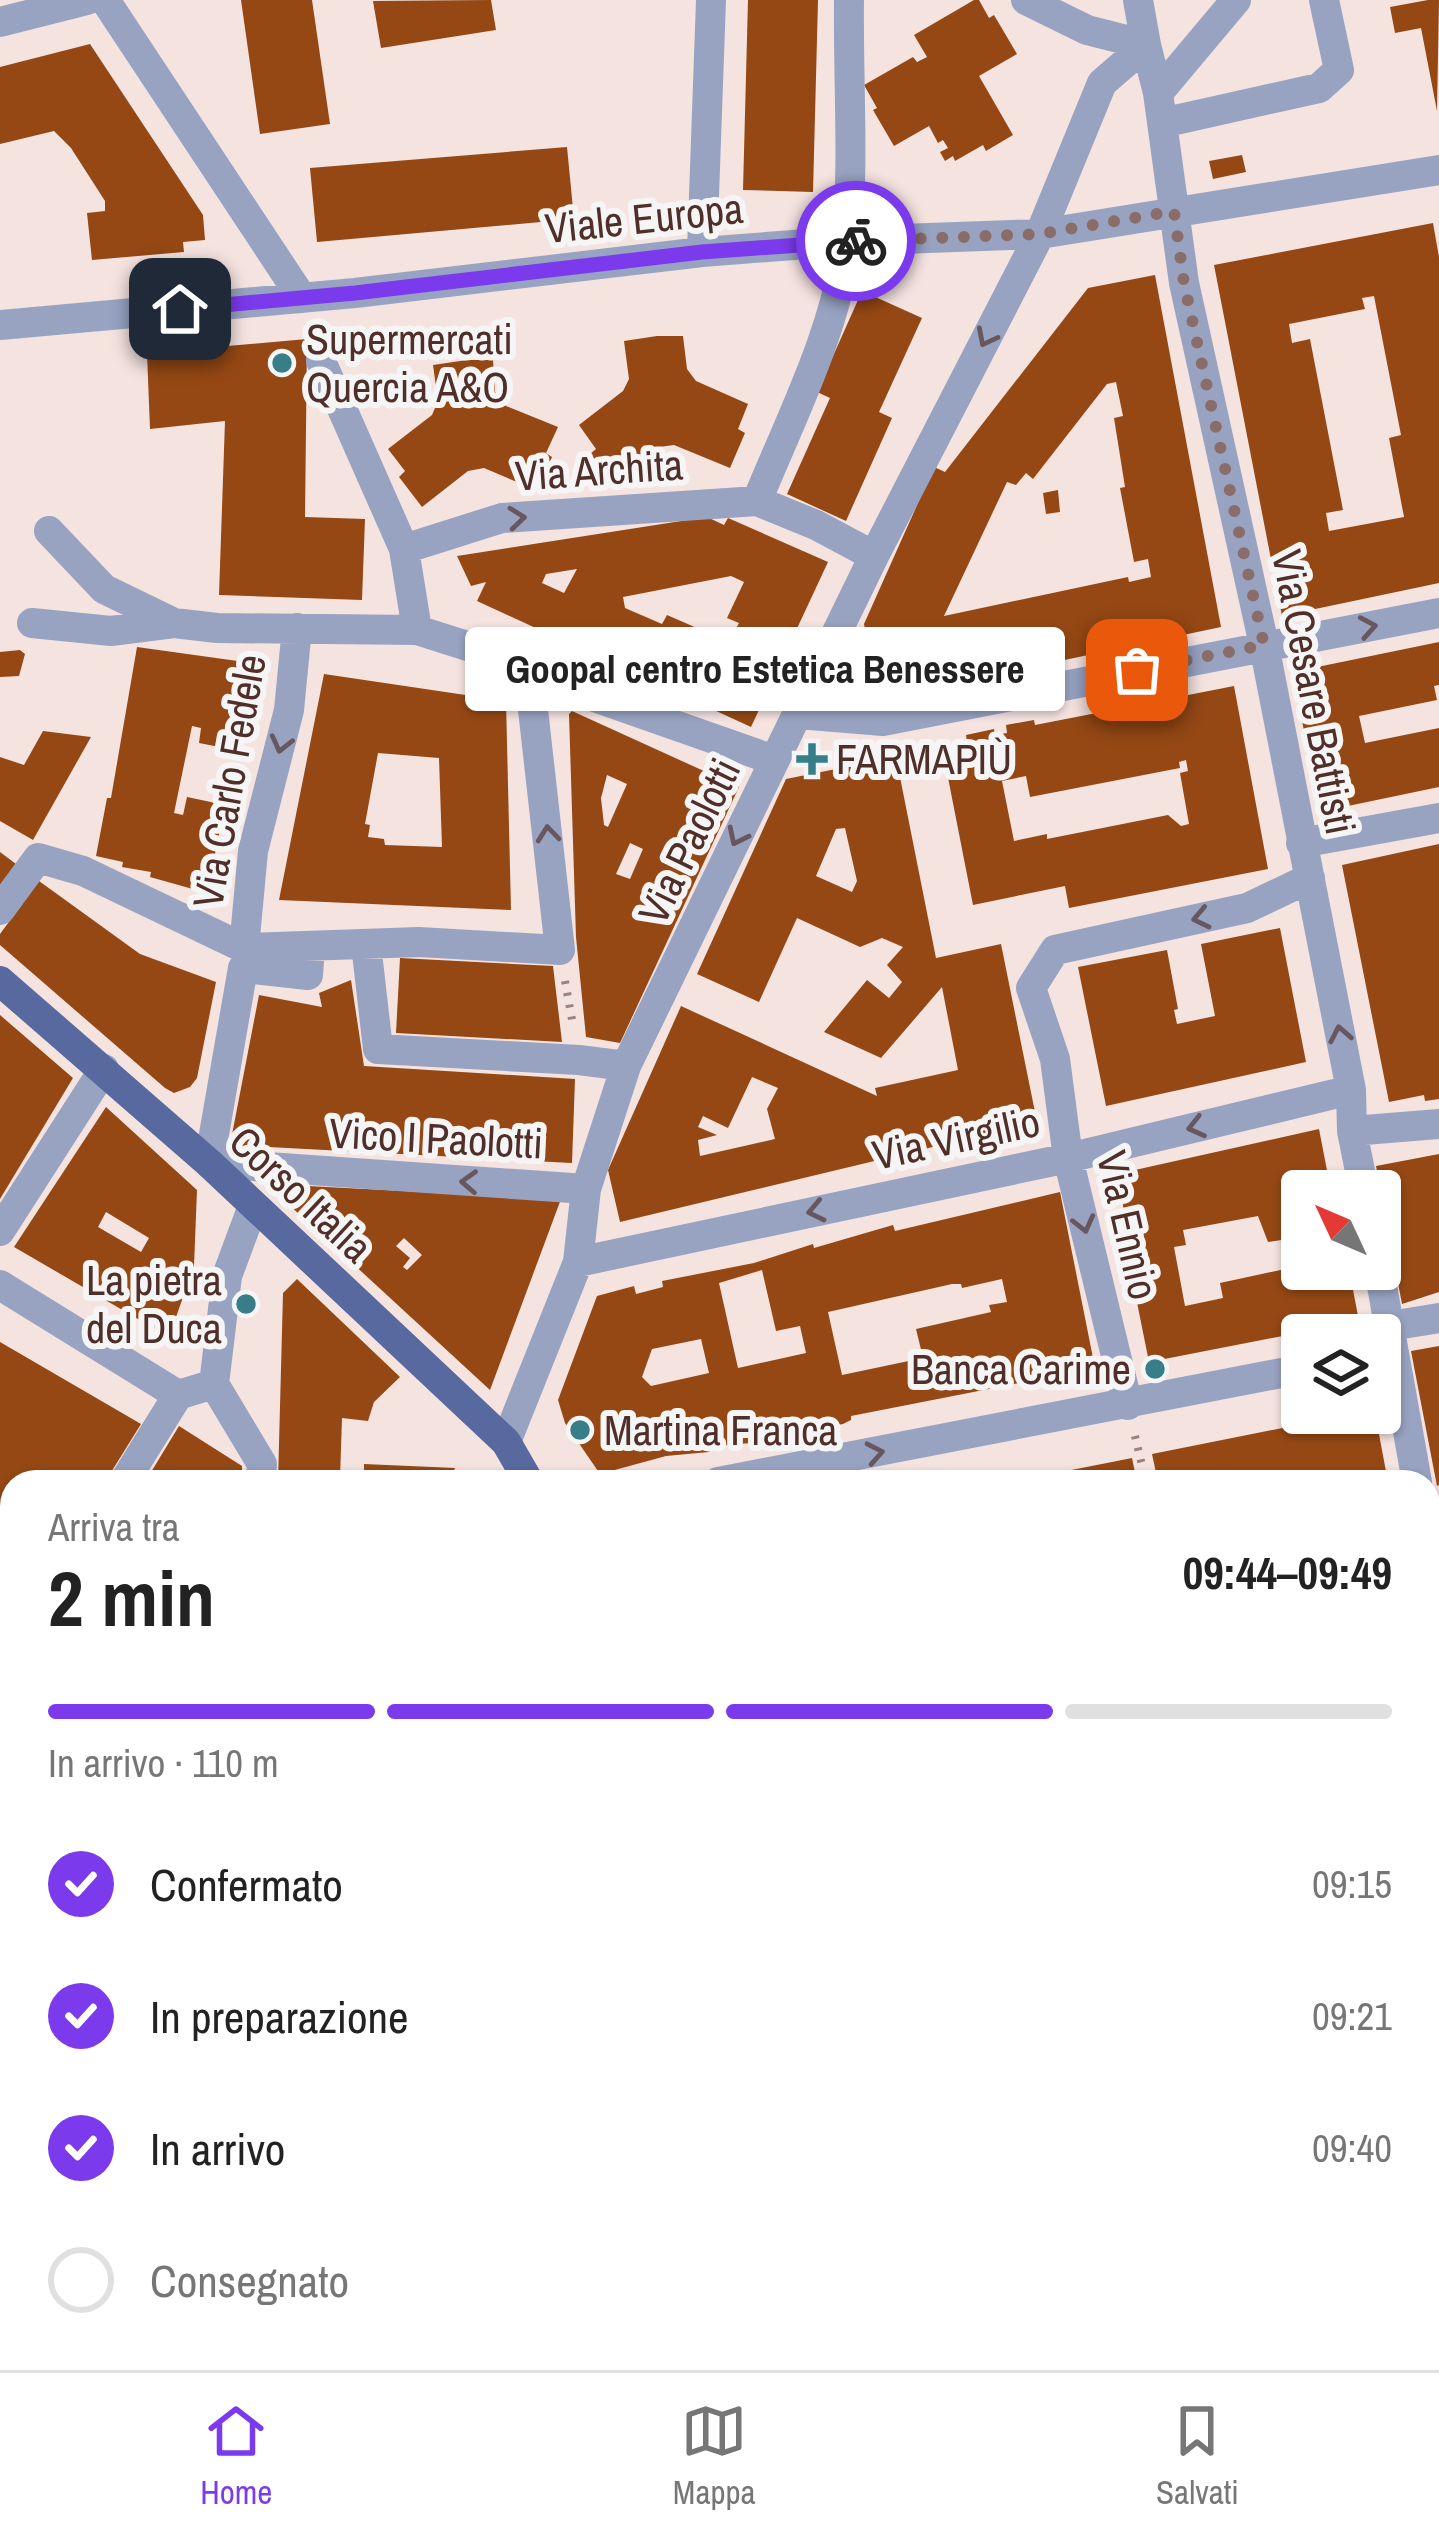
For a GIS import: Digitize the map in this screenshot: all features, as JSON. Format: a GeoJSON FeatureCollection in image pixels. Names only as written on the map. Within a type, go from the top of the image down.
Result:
{"type":"FeatureCollection","features":[{"type":"Feature","properties":{"kind":"main road","name":"Corso Italia"},"geometry":{"type":"LineString","coordinates":[[0,981],[209,1163],[506,1442],[523,1470]]}},
{"type":"Feature","properties":{"kind":"street"},"geometry":{"type":"LineString","coordinates":[[0,22],[87,0]]}},
{"type":"Feature","properties":{"kind":"street"},"geometry":{"type":"LineString","coordinates":[[105,0],[302,298]]}},
{"type":"Feature","properties":{"kind":"street"},"geometry":{"type":"LineString","coordinates":[[702,252],[711,0]]}},
{"type":"Feature","properties":{"kind":"street"},"geometry":{"type":"LineString","coordinates":[[757,500],[809,373],[839,282],[847,241],[848,0]]}},
{"type":"Feature","properties":{"kind":"street"},"geometry":{"type":"LineString","coordinates":[[1026,0],[1087,30],[1146,45]]}},
{"type":"Feature","properties":{"kind":"street","name":"Via Cesare Battisti"},"geometry":{"type":"LineString","coordinates":[[1138,0],[1160,108],[1184,283],[1264,645],[1351,1090],[1360,1170]]}},
{"type":"Feature","properties":{"kind":"street"},"geometry":{"type":"LineString","coordinates":[[1160,108],[1236,0]]}},
{"type":"Feature","properties":{"kind":"street"},"geometry":{"type":"LineString","coordinates":[[1160,108],[1319,88],[1339,70],[1324,0]]}},
{"type":"Feature","properties":{"kind":"street","name":"Via Paolotti"},"geometry":{"type":"LineString","coordinates":[[506,1442],[578,1262],[586,1189],[626,1066],[874,556],[1040,234],[1102,83],[1146,45]]}},
{"type":"Feature","properties":{"kind":"street","name":"Viale Europa"},"geometry":{"type":"LineString","coordinates":[[0,325],[302,298],[702,252],[1040,234],[1439,170]]}},
{"type":"Feature","properties":{"kind":"street"},"geometry":{"type":"LineString","coordinates":[[321,361],[404,549],[417,630]]}},
{"type":"Feature","properties":{"kind":"street","name":"Via Archita"},"geometry":{"type":"LineString","coordinates":[[404,549],[502,518],[757,500],[874,556]]}},
{"type":"Feature","properties":{"kind":"street"},"geometry":{"type":"LineString","coordinates":[[49,531],[104,589],[174,623]]}},
{"type":"Feature","properties":{"kind":"street"},"geometry":{"type":"LineString","coordinates":[[798,714],[883,721],[1439,614]]}},
{"type":"Feature","properties":{"kind":"street"},"geometry":{"type":"LineString","coordinates":[[32,623],[111,631],[174,623],[417,630],[505,658],[529,674],[774,760]]}},
{"type":"Feature","properties":{"kind":"street","name":"Via Carlo Fedele"},"geometry":{"type":"LineString","coordinates":[[244,948],[253,851],[290,710],[297,628]]}},
{"type":"Feature","properties":{"kind":"street"},"geometry":{"type":"LineString","coordinates":[[0,910],[38,858],[83,872],[244,948],[419,942],[560,950],[529,674]]}},
{"type":"Feature","properties":{"kind":"street"},"geometry":{"type":"LineString","coordinates":[[1300,842],[1439,818]]}},
{"type":"Feature","properties":{"kind":"street","name":"Via Ennio"},"geometry":{"type":"LineString","coordinates":[[1128,1406],[1068,1158],[1055,1059],[1031,988],[1054,950],[1247,908],[1310,878]]}},
{"type":"Feature","properties":{"kind":"street"},"geometry":{"type":"LineString","coordinates":[[366,944],[378,1048],[626,1066]]}},
{"type":"Feature","properties":{"kind":"street","name":"Via Carlo Fedele"},"geometry":{"type":"LineString","coordinates":[[209,1163],[243,968],[308,975],[310,946]]}},
{"type":"Feature","properties":{"kind":"street"},"geometry":{"type":"LineString","coordinates":[[0,1231],[104,1069]]}},
{"type":"Feature","properties":{"kind":"street","name":"Via Virgilio"},"geometry":{"type":"LineString","coordinates":[[578,1262],[1068,1158],[1351,1090]]}},
{"type":"Feature","properties":{"kind":"street"},"geometry":{"type":"LineString","coordinates":[[1352,1131],[1439,1124]]}},
{"type":"Feature","properties":{"kind":"street","name":"Vico I Paolotti"},"geometry":{"type":"LineString","coordinates":[[209,1163],[586,1189]]}},
{"type":"Feature","properties":{"kind":"street"},"geometry":{"type":"LineString","coordinates":[[253,1206],[227,1276],[214,1384],[262,1470]]}},
{"type":"Feature","properties":{"kind":"street"},"geometry":{"type":"LineString","coordinates":[[0,1285],[178,1395]]}},
{"type":"Feature","properties":{"kind":"street"},"geometry":{"type":"LineString","coordinates":[[1401,1336],[1439,1318]]}},
{"type":"Feature","properties":{"kind":"street"},"geometry":{"type":"LineString","coordinates":[[783,1470],[1281,1373]]}},
{"type":"Feature","properties":{"kind":"street"},"geometry":{"type":"LineString","coordinates":[[131,1470],[178,1395],[214,1384]]}},
{"type":"Feature","properties":{"kind":"street"},"geometry":{"type":"LineString","coordinates":[[1401,1408],[1414,1470]]}},
{"type":"Feature","properties":{"kind":"path"},"geometry":{"type":"LineString","coordinates":[[1128,1406],[1143,1470]]}},
{"type":"Feature","properties":{"kind":"building"},"geometry":{"type":"Polygon","coordinates":[[[241,0],[312,0],[330,124],[260,134],[241,0]]]}},
{"type":"Feature","properties":{"kind":"building"},"geometry":{"type":"Polygon","coordinates":[[[491,0],[496,30],[381,48],[373,1],[491,0]]]}},
{"type":"Feature","properties":{"kind":"building"},"geometry":{"type":"Polygon","coordinates":[[[748,0],[818,0],[813,192],[743,190],[748,0]]]}},
{"type":"Feature","properties":{"kind":"building"},"geometry":{"type":"Polygon","coordinates":[[[979,0],[989,18],[994,15],[1017,54],[979,76],[1013,135],[955,161],[953,156],[945,161],[940,152],[948,148],[943,140],[938,143],[929,126],[894,146],[864,85],[913,57],[917,62],[927,57],[914,35],[979,0]]]}},
{"type":"Feature","properties":{"kind":"building"},"geometry":{"type":"Polygon","coordinates":[[[1439,0],[1437,111],[1421,28],[1395,33],[1390,7],[1439,0]]]}},
{"type":"Feature","properties":{"kind":"building"},"geometry":{"type":"Polygon","coordinates":[[[90,44],[203,215],[205,240],[183,242],[184,252],[92,260],[87,213],[105,211],[105,201],[71,148],[54,131],[0,144],[0,67],[90,44]]]}},
{"type":"Feature","properties":{"kind":"building"},"geometry":{"type":"Polygon","coordinates":[[[567,147],[574,219],[317,242],[310,168],[567,147]]]}},
{"type":"Feature","properties":{"kind":"building"},"geometry":{"type":"Polygon","coordinates":[[[1242,155],[1246,172],[1213,179],[1209,161],[1242,155]]]}},
{"type":"Feature","properties":{"kind":"building"},"geometry":{"type":"Polygon","coordinates":[[[1433,223],[1439,257],[1439,583],[1282,616],[1214,265],[1433,223]],[[1374,296],[1362,298],[1365,309],[1289,324],[1292,343],[1310,339],[1343,510],[1326,513],[1329,531],[1404,517],[1389,438],[1401,435],[1374,296]]]}},
{"type":"Feature","properties":{"kind":"building"},"geometry":{"type":"Polygon","coordinates":[[[1155,275],[1221,627],[879,699],[864,624],[934,467],[945,472],[1088,288],[1155,275]],[[1116,382],[1107,384],[1033,479],[1026,473],[1016,485],[1007,482],[944,616],[1128,577],[1129,582],[1151,577],[1148,559],[1134,562],[1120,488],[1125,487],[1114,418],[1123,416],[1116,382]]]}},
{"type":"Feature","properties":{"kind":"building"},"geometry":{"type":"Polygon","coordinates":[[[862,291],[922,318],[879,412],[892,418],[846,521],[787,494],[830,398],[817,392],[862,291]]]}},
{"type":"Feature","properties":{"kind":"building"},"geometry":{"type":"Polygon","coordinates":[[[683,336],[687,369],[696,381],[748,404],[738,429],[745,433],[730,468],[674,445],[659,447],[613,483],[590,454],[596,449],[579,425],[623,391],[629,379],[624,341],[683,336]]]}},
{"type":"Feature","properties":{"kind":"building"},"geometry":{"type":"Polygon","coordinates":[[[307,339],[305,517],[365,519],[362,600],[219,595],[225,421],[150,429],[147,353],[307,339]]]}},
{"type":"Feature","properties":{"kind":"building"},"geometry":{"type":"Polygon","coordinates":[[[493,360],[495,392],[506,406],[558,427],[546,453],[552,457],[538,491],[484,468],[468,471],[422,507],[399,477],[405,471],[388,449],[432,415],[438,401],[433,365],[493,360]]]}},
{"type":"Feature","properties":{"kind":"building"},"geometry":{"type":"Polygon","coordinates":[[[1058,490],[1060,512],[1046,514],[1043,493],[1058,490]]]}},
{"type":"Feature","properties":{"kind":"building"},"geometry":{"type":"Polygon","coordinates":[[[707,517],[724,525],[728,518],[828,562],[751,727],[477,601],[486,582],[471,586],[457,556],[707,517]],[[577,569],[546,574],[542,583],[564,593],[577,569]],[[731,576],[623,597],[625,608],[662,624],[667,615],[729,642],[739,623],[727,618],[744,582],[731,576]]]}},
{"type":"Feature","properties":{"kind":"building"},"geometry":{"type":"Polygon","coordinates":[[[1439,642],[1437,700],[1359,716],[1365,743],[1439,728],[1439,787],[1319,812],[1293,672],[1439,642]]]}},
{"type":"Feature","properties":{"kind":"building"},"geometry":{"type":"Polygon","coordinates":[[[137,647],[252,663],[235,750],[199,743],[201,728],[192,726],[174,813],[183,815],[187,797],[225,805],[207,893],[96,856],[137,647]]]}},
{"type":"Feature","properties":{"kind":"building"},"geometry":{"type":"Polygon","coordinates":[[[0,652],[25,654],[19,676],[0,677],[0,652]]]}},
{"type":"Feature","properties":{"kind":"building"},"geometry":{"type":"Polygon","coordinates":[[[324,674],[506,701],[511,910],[279,900],[324,674]],[[378,753],[365,824],[370,825],[368,837],[384,839],[385,845],[442,847],[439,758],[378,753]]]}},
{"type":"Feature","properties":{"kind":"building"},"geometry":{"type":"Polygon","coordinates":[[[1234,686],[1268,869],[1069,908],[1065,886],[973,905],[942,747],[967,742],[966,735],[994,729],[995,735],[1007,733],[1006,725],[1034,720],[1035,725],[1112,710],[1113,714],[1127,707],[1234,686]],[[1186,760],[1179,762],[1180,768],[1030,797],[1026,776],[1002,781],[1014,841],[1168,815],[1181,826],[1189,824],[1180,773],[1188,771],[1186,760]]]}},
{"type":"Feature","properties":{"kind":"building"},"geometry":{"type":"Polygon","coordinates":[[[572,711],[739,787],[620,1043],[586,1037],[576,937],[572,711]],[[607,775],[601,798],[608,827],[627,784],[607,775]],[[630,843],[616,874],[630,879],[643,849],[630,843]]]}},
{"type":"Feature","properties":{"kind":"building"},"geometry":{"type":"Polygon","coordinates":[[[43,731],[91,737],[33,840],[0,821],[0,757],[24,765],[43,731]]]}},
{"type":"Feature","properties":{"kind":"building"},"geometry":{"type":"Polygon","coordinates":[[[896,757],[936,958],[1001,944],[1037,1122],[620,1222],[608,1170],[681,1006],[877,1096],[875,1088],[958,1070],[942,987],[881,1058],[824,1032],[867,980],[889,998],[902,982],[887,965],[903,947],[882,938],[860,947],[797,918],[759,1002],[697,974],[786,779],[896,757]],[[845,828],[836,829],[816,876],[852,892],[857,881],[845,828]],[[752,1077],[728,1128],[703,1116],[698,1127],[717,1135],[698,1140],[700,1156],[775,1139],[767,1109],[778,1088],[752,1077]]]}},
{"type":"Feature","properties":{"kind":"building"},"geometry":{"type":"Polygon","coordinates":[[[1439,844],[1439,1099],[1425,1101],[1424,1095],[1389,1102],[1342,865],[1439,844]]]}},
{"type":"Feature","properties":{"kind":"building"},"geometry":{"type":"Polygon","coordinates":[[[0,852],[16,864],[0,885],[0,852]]]}},
{"type":"Feature","properties":{"kind":"building"},"geometry":{"type":"Polygon","coordinates":[[[39,881],[140,954],[216,982],[197,1078],[190,1087],[174,1093],[165,1088],[0,945],[0,934],[39,881]]]}},
{"type":"Feature","properties":{"kind":"building"},"geometry":{"type":"Polygon","coordinates":[[[1280,928],[1306,1062],[1106,1106],[1078,967],[1167,950],[1177,1024],[1215,1016],[1201,944],[1280,928]]]}},
{"type":"Feature","properties":{"kind":"building"},"geometry":{"type":"Polygon","coordinates":[[[400,958],[553,966],[562,1042],[396,1033],[400,958]]]}},
{"type":"Feature","properties":{"kind":"building"},"geometry":{"type":"Polygon","coordinates":[[[351,980],[364,1066],[575,1079],[572,1163],[230,1145],[259,995],[322,1007],[319,993],[351,980]]]}},
{"type":"Feature","properties":{"kind":"building"},"geometry":{"type":"Polygon","coordinates":[[[0,1015],[73,1078],[0,1199],[0,1015]]]}},
{"type":"Feature","properties":{"kind":"building"},"geometry":{"type":"Polygon","coordinates":[[[106,1107],[197,1190],[194,1266],[169,1337],[14,1247],[106,1107]],[[106,1212],[98,1227],[141,1252],[149,1238],[106,1212]]]}},
{"type":"Feature","properties":{"kind":"building"},"geometry":{"type":"Polygon","coordinates":[[[1319,1129],[1327,1170],[1281,1170],[1281,1240],[1268,1242],[1258,1216],[1183,1230],[1186,1245],[1174,1247],[1185,1306],[1223,1298],[1220,1283],[1281,1270],[1281,1290],[1353,1290],[1358,1314],[1281,1314],[1281,1336],[1149,1362],[1123,1233],[1128,1232],[1117,1174],[1319,1129]]]}},
{"type":"Feature","properties":{"kind":"building"},"geometry":{"type":"Polygon","coordinates":[[[1439,1154],[1439,1292],[1402,1304],[1401,1170],[1377,1170],[1376,1166],[1439,1154]]]}},
{"type":"Feature","properties":{"kind":"building"},"geometry":{"type":"Polygon","coordinates":[[[288,1185],[561,1199],[490,1390],[287,1203],[288,1185]],[[404,1238],[396,1246],[410,1258],[403,1267],[407,1270],[422,1255],[404,1238]]]}},
{"type":"Feature","properties":{"kind":"building"},"geometry":{"type":"Polygon","coordinates":[[[1060,1192],[1095,1368],[851,1416],[843,1424],[762,1438],[762,1442],[716,1446],[709,1452],[597,1470],[565,1423],[558,1400],[597,1296],[634,1286],[636,1294],[663,1287],[662,1281],[754,1263],[893,1225],[895,1231],[1060,1192]],[[762,1270],[719,1283],[738,1368],[806,1353],[800,1326],[776,1331],[762,1270]],[[1002,1279],[962,1288],[952,1284],[828,1312],[842,1375],[923,1358],[916,1329],[991,1312],[989,1305],[1007,1302],[1002,1279]],[[701,1339],[652,1349],[642,1377],[651,1386],[709,1373],[701,1339]]]}},
{"type":"Feature","properties":{"kind":"building"},"geometry":{"type":"Polygon","coordinates":[[[297,1279],[400,1377],[374,1402],[368,1421],[342,1418],[340,1470],[278,1470],[283,1293],[297,1279]]]}},
{"type":"Feature","properties":{"kind":"building"},"geometry":{"type":"Polygon","coordinates":[[[0,1342],[141,1424],[112,1470],[0,1470],[0,1342]]]}},
{"type":"Feature","properties":{"kind":"building"},"geometry":{"type":"Polygon","coordinates":[[[1439,1346],[1439,1470],[1434,1470],[1411,1351],[1439,1346]]]}},
{"type":"Feature","properties":{"kind":"building"},"geometry":{"type":"Polygon","coordinates":[[[179,1426],[242,1466],[242,1470],[152,1470],[179,1426]]]}},
{"type":"Feature","properties":{"kind":"building"},"geometry":{"type":"Polygon","coordinates":[[[1281,1428],[1281,1434],[1379,1434],[1386,1470],[1155,1470],[1152,1454],[1281,1428]]]}},
{"type":"Feature","properties":{"kind":"building"},"geometry":{"type":"Polygon","coordinates":[[[1132,1458],[1134,1470],[1071,1470],[1132,1458]]]}},
{"type":"Feature","properties":{"kind":"building"},"geometry":{"type":"Polygon","coordinates":[[[364,1464],[455,1468],[454,1470],[364,1470],[364,1464]]]}},
{"type":"Feature","properties":{"kind":"way so far"},"geometry":{"type":"LineString","coordinates":[[856,241],[1040,234],[1174,211],[1184,283],[1264,645],[1137,670]]}},
{"type":"Feature","properties":{"kind":"place","name":"Supermercati Quercia A&O"},"geometry":{"type":"Point","coordinates":[282,363]}},
{"type":"Feature","properties":{"kind":"place","name":"Goopal centro Estetica Benessere"},"geometry":{"type":"Point","coordinates":[1137,670]}},
{"type":"Feature","properties":{"kind":"place","name":"FARMAPIÙ"},"geometry":{"type":"Point","coordinates":[812,759]}},
{"type":"Feature","properties":{"kind":"place","name":"La pietra del Duca"},"geometry":{"type":"Point","coordinates":[246,1304]}},
{"type":"Feature","properties":{"kind":"place","name":"Banca Carime"},"geometry":{"type":"Point","coordinates":[1155,1369]}},
{"type":"Feature","properties":{"kind":"place","name":"Martina Franca"},"geometry":{"type":"Point","coordinates":[580,1430]}},
{"type":"Feature","properties":{"kind":"route"},"geometry":{"type":"LineString","coordinates":[[180,309],[702,252],[856,241]]}}]}
